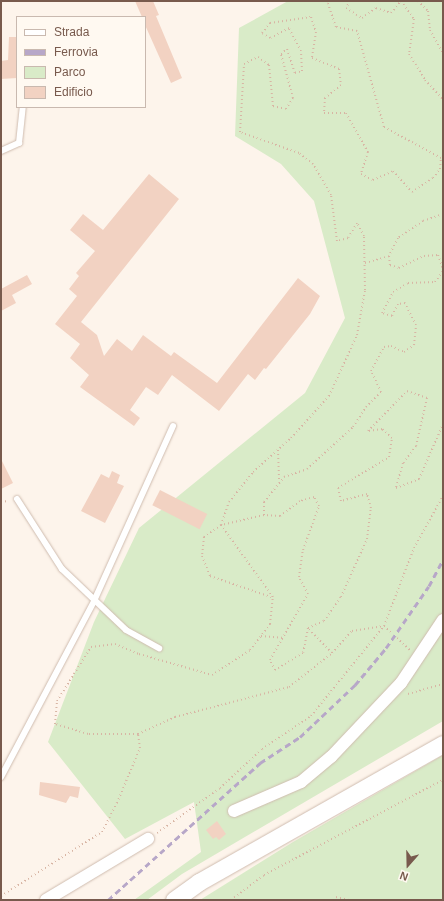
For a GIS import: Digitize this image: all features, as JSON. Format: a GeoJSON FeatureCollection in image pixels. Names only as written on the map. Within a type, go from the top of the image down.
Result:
{"type":"FeatureCollection","features":[{"type":"Feature","properties":{"kind":"main road"},"geometry":{"type":"LineString","coordinates":[[174,900],[200,882],[443,744]]}},
{"type":"Feature","properties":{"kind":"street"},"geometry":{"type":"LineString","coordinates":[[234,811],[301,782],[331,757],[386,700],[443,620]]}},
{"type":"Feature","properties":{"kind":"street"},"geometry":{"type":"LineString","coordinates":[[46,900],[148,839]]}},
{"type":"Feature","properties":{"kind":"lane"},"geometry":{"type":"LineString","coordinates":[[1,151],[19,144],[23,108]]}},
{"type":"Feature","properties":{"kind":"lane"},"geometry":{"type":"LineString","coordinates":[[1,777],[94,601],[173,426]]}},
{"type":"Feature","properties":{"kind":"lane"},"geometry":{"type":"LineString","coordinates":[[17,500],[62,569],[126,630],[159,648]]}},
{"type":"Feature","properties":{"kind":"path"},"geometry":{"type":"LineString","coordinates":[[221,525],[229,502],[253,472],[278,450],[329,396],[357,335],[365,290],[364,236],[357,223],[348,238],[337,241],[331,195],[313,164],[299,153],[240,132],[244,64],[258,57],[269,65],[273,106],[286,109],[294,98],[281,54],[287,49],[295,73],[302,71],[300,51],[289,28],[270,38],[262,34],[270,23],[311,17],[316,32],[312,58],[339,70],[340,85],[325,98],[324,113],[346,113],[368,152],[361,174],[373,180],[393,171],[412,192],[433,178],[440,169],[441,158],[384,127],[357,31],[336,27],[328,4],[330,1]]}},
{"type":"Feature","properties":{"kind":"path"},"geometry":{"type":"LineString","coordinates":[[350,1],[346,8],[362,18],[376,8],[391,13],[401,1],[414,19],[409,54],[425,80],[443,99]]}},
{"type":"Feature","properties":{"kind":"path"},"geometry":{"type":"LineString","coordinates":[[418,1],[428,10],[430,30],[443,53]]}},
{"type":"Feature","properties":{"kind":"path"},"geometry":{"type":"LineString","coordinates":[[264,515],[264,502],[284,477],[307,469],[353,427],[366,407],[381,392],[371,371],[384,347],[391,346],[404,352],[414,345],[416,325],[405,303],[398,304],[392,316],[382,313],[393,292],[408,283],[434,282],[443,270],[438,255],[424,256],[399,268],[390,265],[389,256],[398,238],[422,221],[443,214]]}},
{"type":"Feature","properties":{"kind":"path"},"geometry":{"type":"LineString","coordinates":[[365,263],[389,256]]}},
{"type":"Feature","properties":{"kind":"path"},"geometry":{"type":"LineString","coordinates":[[308,628],[324,621],[341,597],[367,540],[371,508],[367,494],[341,501],[338,488],[389,457],[392,438],[382,429],[368,431],[407,391],[427,398],[416,446],[403,463],[396,488],[419,479],[443,424]]}},
{"type":"Feature","properties":{"kind":"path"},"geometry":{"type":"LineString","coordinates":[[278,450],[279,483]]}},
{"type":"Feature","properties":{"kind":"path"},"geometry":{"type":"LineString","coordinates":[[148,839],[202,802],[262,749],[311,716],[384,626],[414,548],[443,496]]}},
{"type":"Feature","properties":{"kind":"path"},"geometry":{"type":"LineString","coordinates":[[273,597],[210,576],[202,556],[204,537],[221,525],[264,515],[280,516],[300,501],[314,497],[319,506],[303,550],[299,577],[308,594],[270,660],[275,670],[303,653],[308,628]]}},
{"type":"Feature","properties":{"kind":"path"},"geometry":{"type":"LineString","coordinates":[[221,525],[273,597],[270,624],[250,650],[212,675],[146,657],[115,644],[91,647],[57,701],[55,724],[88,734],[138,734],[175,717],[289,687],[332,653],[352,631],[384,626],[391,632]]}},
{"type":"Feature","properties":{"kind":"path"},"geometry":{"type":"LineString","coordinates":[[308,628],[332,653]]}},
{"type":"Feature","properties":{"kind":"path"},"geometry":{"type":"LineString","coordinates":[[261,636],[282,638]]}},
{"type":"Feature","properties":{"kind":"path"},"geometry":{"type":"LineString","coordinates":[[397,638],[417,658]]}},
{"type":"Feature","properties":{"kind":"path"},"geometry":{"type":"LineString","coordinates":[[386,700],[443,684]]}},
{"type":"Feature","properties":{"kind":"path"},"geometry":{"type":"LineString","coordinates":[[1,896],[102,832],[117,803],[140,748],[138,734]]}},
{"type":"Feature","properties":{"kind":"path"},"geometry":{"type":"LineString","coordinates":[[231,900],[264,875],[443,780]]}},
{"type":"Feature","properties":{"kind":"path"},"geometry":{"type":"LineString","coordinates":[[335,900],[336,898],[349,900]]}},
{"type":"Feature","properties":{"kind":"green space"},"geometry":{"type":"Polygon","coordinates":[[[288,1],[443,1],[443,721],[182,874],[147,900],[134,900],[201,852],[194,802],[125,839],[48,742],[94,622],[139,528],[305,393],[345,318],[314,201],[281,164],[235,136],[239,28],[288,1]]]}},
{"type":"Feature","properties":{"kind":"green space"},"geometry":{"type":"Polygon","coordinates":[[[443,755],[443,900],[200,900],[293,842],[443,755]]]}},
{"type":"Feature","properties":{"kind":"building"},"geometry":{"type":"Polygon","coordinates":[[[135,1],[153,1],[159,15],[156,16],[182,78],[171,83],[146,27],[146,16],[142,16],[135,1]]]}},
{"type":"Feature","properties":{"kind":"building"},"geometry":{"type":"Polygon","coordinates":[[[9,37],[16,37],[16,78],[1,79],[1,61],[8,60],[9,37]]]}},
{"type":"Feature","properties":{"kind":"building"},"geometry":{"type":"Polygon","coordinates":[[[149,174],[179,199],[81,322],[97,335],[104,356],[117,339],[132,351],[143,335],[171,356],[174,352],[217,383],[298,278],[320,296],[310,314],[266,369],[264,368],[255,380],[248,374],[219,411],[172,375],[158,395],[146,387],[130,410],[140,418],[134,426],[80,387],[89,375],[70,358],[80,344],[55,324],[77,296],[69,289],[79,276],[76,273],[95,251],[70,230],[83,214],[103,230],[149,174]]]}},
{"type":"Feature","properties":{"kind":"building"},"geometry":{"type":"Polygon","coordinates":[[[27,275],[32,284],[12,295],[16,303],[1,311],[1,289],[27,275]]]}},
{"type":"Feature","properties":{"kind":"building"},"geometry":{"type":"Polygon","coordinates":[[[1,459],[13,483],[1,489],[1,459]]]}},
{"type":"Feature","properties":{"kind":"building"},"geometry":{"type":"Polygon","coordinates":[[[112,471],[120,475],[117,483],[124,486],[105,523],[81,511],[101,474],[109,478],[112,471]]]}},
{"type":"Feature","properties":{"kind":"building"},"geometry":{"type":"Polygon","coordinates":[[[160,490],[207,514],[200,529],[152,505],[160,490]]]}},
{"type":"Feature","properties":{"kind":"building"},"geometry":{"type":"Polygon","coordinates":[[[40,782],[80,787],[78,798],[70,796],[66,803],[39,795],[40,782]]]}},
{"type":"Feature","properties":{"kind":"building"},"geometry":{"type":"Polygon","coordinates":[[[217,821],[226,834],[219,840],[216,837],[213,839],[206,830],[217,821]]]}},
{"type":"Feature","properties":{"kind":"railway"},"geometry":{"type":"LineString","coordinates":[[108,900],[260,763],[300,737],[355,685],[386,648],[429,586],[443,560]]}}]}
